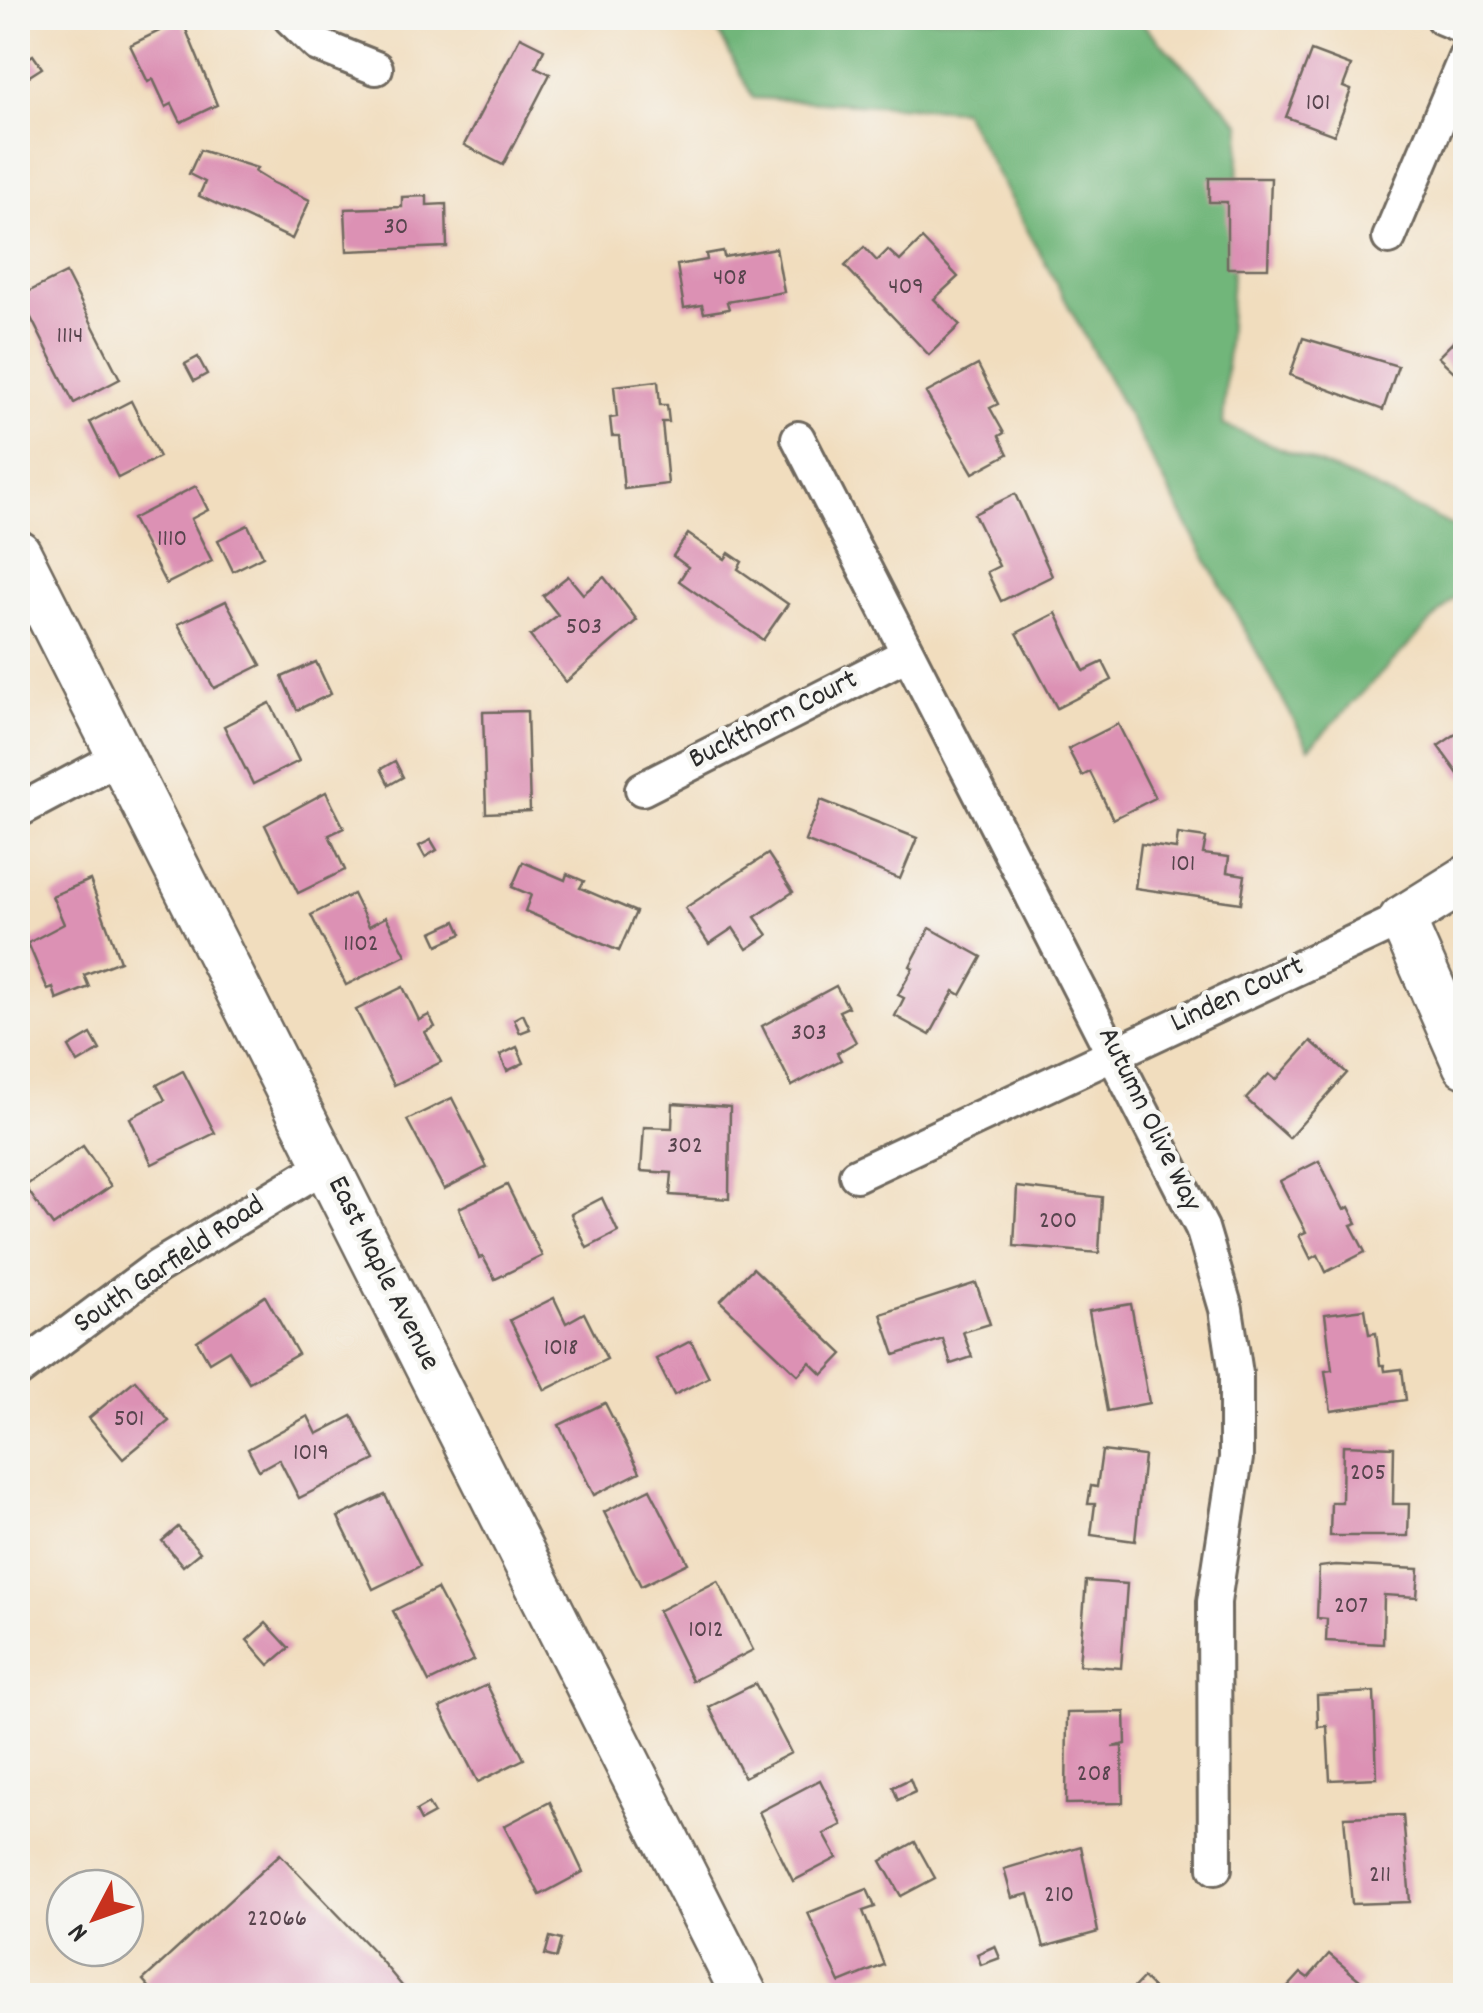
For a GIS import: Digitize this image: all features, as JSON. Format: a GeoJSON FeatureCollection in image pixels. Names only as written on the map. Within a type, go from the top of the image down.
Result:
{"type":"FeatureCollection","features":[{"type":"Feature","properties":{"kind":"main road","name":"East Maple Avenue"},"geometry":{"type":"LineString","coordinates":[[18,552],[745,1996]]}},
{"type":"Feature","properties":{"kind":"main road"},"geometry":{"type":"LineString","coordinates":[[1466,879],[1402,919],[1466,1065]]}},
{"type":"Feature","properties":{"kind":"street"},"geometry":{"type":"LineString","coordinates":[[290,18],[318,45],[376,68]]}},
{"type":"Feature","properties":{"kind":"street"},"geometry":{"type":"LineString","coordinates":[[1442,18],[1466,28]]}},
{"type":"Feature","properties":{"kind":"street"},"geometry":{"type":"LineString","coordinates":[[1389,238],[1466,55]]}},
{"type":"Feature","properties":{"kind":"street","name":"Autumn Olive Way"},"geometry":{"type":"LineString","coordinates":[[798,438],[1202,1228],[1226,1310],[1236,1374],[1236,1458],[1214,1602],[1216,1868]]}},
{"type":"Feature","properties":{"kind":"street","name":"Buckthorn Court"},"geometry":{"type":"LineString","coordinates":[[642,789],[906,654]]}},
{"type":"Feature","properties":{"kind":"street"},"geometry":{"type":"LineString","coordinates":[[18,811],[121,756]]}},
{"type":"Feature","properties":{"kind":"street","name":"Linden Court"},"geometry":{"type":"LineString","coordinates":[[856,1176],[1402,919]]}},
{"type":"Feature","properties":{"kind":"street","name":"South Garfield Road"},"geometry":{"type":"LineString","coordinates":[[18,1371],[158,1267],[326,1166]]}},
{"type":"Feature","properties":{"kind":"green space"},"geometry":{"type":"Polygon","coordinates":[[[711,18],[1137,18],[1241,124],[1223,425],[1354,478],[1465,532],[1465,587],[1309,748],[962,110],[753,98],[711,18]]]}},
{"type":"Feature","properties":{"kind":"building"},"geometry":{"type":"Polygon","coordinates":[[[182,20],[217,105],[181,122],[172,104],[166,107],[153,79],[148,82],[130,45],[182,20]]]}},
{"type":"Feature","properties":{"kind":"building"},"geometry":{"type":"Polygon","coordinates":[[[520,37],[544,49],[536,67],[550,74],[503,165],[464,145],[520,37]]]}},
{"type":"Feature","properties":{"kind":"building"},"geometry":{"type":"Polygon","coordinates":[[[1311,51],[1351,66],[1343,87],[1351,90],[1334,135],[1286,117],[1311,51]]]}},
{"type":"Feature","properties":{"kind":"building"},"geometry":{"type":"Polygon","coordinates":[[[33,55],[42,68],[23,80],[18,65],[33,55]]]}},
{"type":"Feature","properties":{"kind":"building"},"geometry":{"type":"Polygon","coordinates":[[[200,150],[257,168],[255,172],[273,183],[310,200],[292,239],[199,196],[205,182],[189,174],[200,150]]]}},
{"type":"Feature","properties":{"kind":"building"},"geometry":{"type":"Polygon","coordinates":[[[1209,178],[1271,178],[1268,268],[1227,268],[1227,202],[1209,202],[1209,178]]]}},
{"type":"Feature","properties":{"kind":"building"},"geometry":{"type":"Polygon","coordinates":[[[18,182],[29,205],[18,210],[18,182]]]}},
{"type":"Feature","properties":{"kind":"building"},"geometry":{"type":"Polygon","coordinates":[[[427,196],[427,205],[446,204],[447,247],[347,251],[345,209],[402,207],[402,197],[427,196]]]}},
{"type":"Feature","properties":{"kind":"building"},"geometry":{"type":"Polygon","coordinates":[[[922,239],[958,277],[934,299],[960,325],[929,355],[845,266],[864,247],[877,261],[888,250],[900,261],[922,239]]]}},
{"type":"Feature","properties":{"kind":"building"},"geometry":{"type":"Polygon","coordinates":[[[776,248],[784,292],[727,302],[729,309],[704,313],[702,305],[684,308],[677,265],[707,260],[706,254],[723,251],[724,257],[776,248]]]}},
{"type":"Feature","properties":{"kind":"building"},"geometry":{"type":"Polygon","coordinates":[[[66,273],[120,379],[74,403],[20,296],[66,273]]]}},
{"type":"Feature","properties":{"kind":"building"},"geometry":{"type":"Polygon","coordinates":[[[1466,329],[1466,383],[1438,357],[1466,329]]]}},
{"type":"Feature","properties":{"kind":"building"},"geometry":{"type":"Polygon","coordinates":[[[1303,338],[1398,366],[1383,410],[1290,375],[1303,338]]]}},
{"type":"Feature","properties":{"kind":"building"},"geometry":{"type":"Polygon","coordinates":[[[198,357],[207,374],[194,381],[185,364],[198,357]]]}},
{"type":"Feature","properties":{"kind":"building"},"geometry":{"type":"Polygon","coordinates":[[[978,365],[998,404],[990,408],[1004,433],[999,436],[1008,454],[973,473],[926,393],[978,365]]]}},
{"type":"Feature","properties":{"kind":"building"},"geometry":{"type":"Polygon","coordinates":[[[658,381],[660,405],[667,405],[669,422],[662,422],[668,484],[624,489],[619,436],[612,436],[610,418],[617,417],[614,386],[658,381]]]}},
{"type":"Feature","properties":{"kind":"building"},"geometry":{"type":"Polygon","coordinates":[[[131,401],[159,457],[118,478],[90,422],[131,401]]]}},
{"type":"Feature","properties":{"kind":"building"},"geometry":{"type":"Polygon","coordinates":[[[196,486],[208,510],[191,519],[212,561],[166,584],[132,519],[196,486]]]}},
{"type":"Feature","properties":{"kind":"building"},"geometry":{"type":"Polygon","coordinates":[[[1015,494],[1052,576],[1001,601],[987,572],[999,566],[974,514],[1015,494]]]}},
{"type":"Feature","properties":{"kind":"building"},"geometry":{"type":"Polygon","coordinates":[[[248,525],[263,556],[233,571],[218,540],[248,525]]]}},
{"type":"Feature","properties":{"kind":"building"},"geometry":{"type":"Polygon","coordinates":[[[688,534],[725,559],[729,553],[742,562],[738,569],[788,604],[763,640],[679,581],[688,567],[673,556],[688,534]]]}},
{"type":"Feature","properties":{"kind":"building"},"geometry":{"type":"Polygon","coordinates":[[[568,576],[583,594],[604,577],[637,620],[566,682],[530,636],[558,615],[543,596],[568,576]]]}},
{"type":"Feature","properties":{"kind":"building"},"geometry":{"type":"Polygon","coordinates":[[[226,601],[261,665],[214,688],[178,624],[226,601]]]}},
{"type":"Feature","properties":{"kind":"building"},"geometry":{"type":"Polygon","coordinates":[[[1056,613],[1084,671],[1103,662],[1112,680],[1057,708],[1017,633],[1056,613]]]}},
{"type":"Feature","properties":{"kind":"building"},"geometry":{"type":"Polygon","coordinates":[[[316,662],[331,694],[297,710],[282,677],[316,662]]]}},
{"type":"Feature","properties":{"kind":"building"},"geometry":{"type":"Polygon","coordinates":[[[270,703],[299,761],[253,784],[224,726],[270,703]]]}},
{"type":"Feature","properties":{"kind":"building"},"geometry":{"type":"Polygon","coordinates":[[[527,711],[530,811],[486,813],[483,712],[527,711]]]}},
{"type":"Feature","properties":{"kind":"building"},"geometry":{"type":"Polygon","coordinates":[[[1118,724],[1155,798],[1113,819],[1090,772],[1082,776],[1068,749],[1118,724]]]}},
{"type":"Feature","properties":{"kind":"building"},"geometry":{"type":"Polygon","coordinates":[[[1466,727],[1466,775],[1461,778],[1438,746],[1466,727]]]}},
{"type":"Feature","properties":{"kind":"building"},"geometry":{"type":"Polygon","coordinates":[[[395,761],[403,777],[389,785],[381,769],[395,761]]]}},
{"type":"Feature","properties":{"kind":"building"},"geometry":{"type":"Polygon","coordinates":[[[326,792],[344,828],[329,835],[345,870],[298,893],[265,825],[326,792]]]}},
{"type":"Feature","properties":{"kind":"building"},"geometry":{"type":"Polygon","coordinates":[[[821,800],[917,838],[900,879],[805,841],[821,800]]]}},
{"type":"Feature","properties":{"kind":"building"},"geometry":{"type":"Polygon","coordinates":[[[1178,834],[1206,838],[1203,854],[1229,857],[1227,872],[1245,875],[1241,903],[1135,888],[1141,844],[1176,849],[1178,834]]]}},
{"type":"Feature","properties":{"kind":"building"},"geometry":{"type":"Polygon","coordinates":[[[431,840],[437,850],[425,857],[419,846],[431,840]]]}},
{"type":"Feature","properties":{"kind":"building"},"geometry":{"type":"Polygon","coordinates":[[[768,854],[793,892],[755,917],[768,935],[747,949],[733,928],[709,944],[685,908],[768,854]]]}},
{"type":"Feature","properties":{"kind":"building"},"geometry":{"type":"Polygon","coordinates":[[[523,862],[565,880],[567,874],[584,881],[580,888],[636,912],[619,951],[525,911],[531,895],[512,887],[523,862]]]}},
{"type":"Feature","properties":{"kind":"building"},"geometry":{"type":"Polygon","coordinates":[[[90,880],[120,961],[84,975],[89,987],[57,1000],[53,988],[48,990],[28,943],[64,924],[52,896],[90,880]]]}},
{"type":"Feature","properties":{"kind":"building"},"geometry":{"type":"Polygon","coordinates":[[[353,894],[369,926],[386,917],[406,955],[346,985],[311,915],[353,894]]]}},
{"type":"Feature","properties":{"kind":"building"},"geometry":{"type":"Polygon","coordinates":[[[456,921],[462,934],[438,945],[432,932],[456,921]]]}},
{"type":"Feature","properties":{"kind":"building"},"geometry":{"type":"Polygon","coordinates":[[[930,928],[982,957],[961,995],[954,991],[930,1035],[895,1016],[904,998],[898,995],[930,928]]]}},
{"type":"Feature","properties":{"kind":"building"},"geometry":{"type":"Polygon","coordinates":[[[836,986],[848,1007],[839,1011],[856,1042],[837,1053],[841,1060],[792,1086],[762,1026],[836,986]]]}},
{"type":"Feature","properties":{"kind":"building"},"geometry":{"type":"Polygon","coordinates":[[[403,987],[419,1020],[429,1015],[435,1027],[425,1032],[441,1062],[394,1085],[356,1010],[403,987]]]}},
{"type":"Feature","properties":{"kind":"building"},"geometry":{"type":"Polygon","coordinates":[[[523,1014],[530,1029],[520,1033],[514,1019],[523,1014]]]}},
{"type":"Feature","properties":{"kind":"building"},"geometry":{"type":"Polygon","coordinates":[[[91,1034],[100,1050],[78,1063],[69,1047],[91,1034]]]}},
{"type":"Feature","properties":{"kind":"building"},"geometry":{"type":"Polygon","coordinates":[[[1311,1041],[1347,1073],[1289,1138],[1246,1099],[1269,1074],[1276,1080],[1311,1041]]]}},
{"type":"Feature","properties":{"kind":"building"},"geometry":{"type":"Polygon","coordinates":[[[517,1047],[524,1063],[507,1071],[500,1055],[517,1047]]]}},
{"type":"Feature","properties":{"kind":"building"},"geometry":{"type":"Polygon","coordinates":[[[183,1071],[215,1133],[152,1164],[130,1118],[165,1100],[157,1085],[183,1071]]]}},
{"type":"Feature","properties":{"kind":"building"},"geometry":{"type":"Polygon","coordinates":[[[452,1098],[487,1167],[444,1189],[407,1120],[452,1098]]]}},
{"type":"Feature","properties":{"kind":"building"},"geometry":{"type":"Polygon","coordinates":[[[673,1103],[730,1107],[729,1199],[670,1195],[672,1173],[641,1171],[644,1127],[672,1128],[673,1103]]]}},
{"type":"Feature","properties":{"kind":"building"},"geometry":{"type":"Polygon","coordinates":[[[83,1146],[111,1186],[53,1226],[25,1186],[83,1146]]]}},
{"type":"Feature","properties":{"kind":"building"},"geometry":{"type":"Polygon","coordinates":[[[1319,1161],[1344,1210],[1349,1207],[1357,1223],[1351,1225],[1365,1252],[1326,1272],[1318,1255],[1311,1259],[1299,1235],[1306,1232],[1280,1181],[1319,1161]]]}},
{"type":"Feature","properties":{"kind":"building"},"geometry":{"type":"Polygon","coordinates":[[[507,1185],[542,1256],[495,1279],[483,1257],[479,1258],[459,1208],[507,1185]]]}},
{"type":"Feature","properties":{"kind":"building"},"geometry":{"type":"Polygon","coordinates":[[[1017,1187],[1102,1197],[1099,1253],[1014,1246],[1017,1187]]]}},
{"type":"Feature","properties":{"kind":"building"},"geometry":{"type":"Polygon","coordinates":[[[602,1198],[618,1232],[587,1248],[571,1214],[602,1198]]]}},
{"type":"Feature","properties":{"kind":"building"},"geometry":{"type":"Polygon","coordinates":[[[753,1268],[843,1354],[823,1375],[810,1362],[798,1375],[720,1301],[753,1268]]]}},
{"type":"Feature","properties":{"kind":"building"},"geometry":{"type":"Polygon","coordinates":[[[976,1283],[990,1324],[963,1332],[972,1357],[951,1364],[943,1339],[895,1355],[881,1314],[976,1283]]]}},
{"type":"Feature","properties":{"kind":"building"},"geometry":{"type":"Polygon","coordinates":[[[265,1296],[298,1354],[249,1382],[229,1350],[209,1362],[197,1341],[265,1296]]]}},
{"type":"Feature","properties":{"kind":"building"},"geometry":{"type":"Polygon","coordinates":[[[554,1298],[566,1323],[584,1313],[607,1359],[545,1390],[510,1320],[554,1298]]]}},
{"type":"Feature","properties":{"kind":"building"},"geometry":{"type":"Polygon","coordinates":[[[1131,1304],[1149,1403],[1107,1411],[1089,1311],[1131,1304]]]}},
{"type":"Feature","properties":{"kind":"building"},"geometry":{"type":"Polygon","coordinates":[[[1365,1309],[1369,1334],[1376,1333],[1380,1365],[1384,1365],[1385,1371],[1402,1369],[1406,1400],[1331,1411],[1325,1371],[1332,1370],[1325,1314],[1365,1309]]]}},
{"type":"Feature","properties":{"kind":"building"},"geometry":{"type":"Polygon","coordinates":[[[691,1341],[709,1377],[674,1395],[656,1359],[691,1341]]]}},
{"type":"Feature","properties":{"kind":"building"},"geometry":{"type":"Polygon","coordinates":[[[135,1380],[169,1421],[123,1459],[89,1418],[135,1380]]]}},
{"type":"Feature","properties":{"kind":"building"},"geometry":{"type":"Polygon","coordinates":[[[605,1403],[640,1472],[594,1495],[559,1425],[605,1403]]]}},
{"type":"Feature","properties":{"kind":"building"},"geometry":{"type":"Polygon","coordinates":[[[308,1416],[317,1434],[352,1416],[375,1460],[299,1498],[279,1459],[259,1470],[248,1449],[308,1416]]]}},
{"type":"Feature","properties":{"kind":"building"},"geometry":{"type":"Polygon","coordinates":[[[1343,1445],[1394,1447],[1393,1504],[1409,1504],[1408,1536],[1330,1536],[1331,1502],[1342,1502],[1343,1445]]]}},
{"type":"Feature","properties":{"kind":"building"},"geometry":{"type":"Polygon","coordinates":[[[1102,1451],[1144,1456],[1135,1541],[1091,1535],[1095,1504],[1088,1504],[1091,1486],[1097,1487],[1102,1451]]]}},
{"type":"Feature","properties":{"kind":"building"},"geometry":{"type":"Polygon","coordinates":[[[650,1489],[688,1563],[641,1586],[604,1512],[650,1489]]]}},
{"type":"Feature","properties":{"kind":"building"},"geometry":{"type":"Polygon","coordinates":[[[385,1495],[420,1566],[373,1589],[338,1517],[385,1495]]]}},
{"type":"Feature","properties":{"kind":"building"},"geometry":{"type":"Polygon","coordinates":[[[178,1527],[200,1552],[183,1566],[162,1541],[178,1527]]]}},
{"type":"Feature","properties":{"kind":"building"},"geometry":{"type":"Polygon","coordinates":[[[1319,1567],[1419,1569],[1417,1597],[1384,1595],[1383,1644],[1326,1641],[1327,1619],[1317,1618],[1319,1567]]]}},
{"type":"Feature","properties":{"kind":"building"},"geometry":{"type":"Polygon","coordinates":[[[718,1581],[753,1650],[692,1681],[658,1611],[718,1581]]]}},
{"type":"Feature","properties":{"kind":"building"},"geometry":{"type":"Polygon","coordinates":[[[1086,1581],[1127,1584],[1121,1668],[1079,1665],[1086,1581]]]}},
{"type":"Feature","properties":{"kind":"building"},"geometry":{"type":"Polygon","coordinates":[[[437,1589],[474,1660],[429,1682],[393,1611],[437,1589]]]}},
{"type":"Feature","properties":{"kind":"building"},"geometry":{"type":"Polygon","coordinates":[[[266,1623],[289,1648],[269,1665],[247,1640],[266,1623]]]}},
{"type":"Feature","properties":{"kind":"building"},"geometry":{"type":"Polygon","coordinates":[[[755,1684],[791,1753],[744,1777],[709,1707],[755,1684]]]}},
{"type":"Feature","properties":{"kind":"building"},"geometry":{"type":"Polygon","coordinates":[[[487,1685],[524,1759],[478,1782],[440,1708],[487,1685]]]}},
{"type":"Feature","properties":{"kind":"building"},"geometry":{"type":"Polygon","coordinates":[[[1374,1692],[1377,1778],[1330,1780],[1327,1726],[1318,1727],[1317,1695],[1374,1692]]]}},
{"type":"Feature","properties":{"kind":"building"},"geometry":{"type":"Polygon","coordinates":[[[1125,1712],[1126,1744],[1112,1747],[1122,1746],[1123,1803],[1066,1804],[1067,1713],[1125,1712]]]}},
{"type":"Feature","properties":{"kind":"building"},"geometry":{"type":"Polygon","coordinates":[[[910,1779],[915,1792],[898,1800],[893,1787],[910,1779]]]}},
{"type":"Feature","properties":{"kind":"building"},"geometry":{"type":"Polygon","coordinates":[[[820,1780],[842,1825],[824,1834],[837,1858],[793,1881],[759,1812],[820,1780]]]}},
{"type":"Feature","properties":{"kind":"building"},"geometry":{"type":"Polygon","coordinates":[[[550,1802],[583,1872],[540,1895],[504,1826],[550,1802]]]}},
{"type":"Feature","properties":{"kind":"building"},"geometry":{"type":"Polygon","coordinates":[[[428,1804],[434,1814],[421,1821],[416,1811],[428,1804]]]}},
{"type":"Feature","properties":{"kind":"building"},"geometry":{"type":"Polygon","coordinates":[[[1403,1815],[1410,1902],[1352,1904],[1344,1817],[1403,1815]]]}},
{"type":"Feature","properties":{"kind":"building"},"geometry":{"type":"Polygon","coordinates":[[[915,1842],[935,1878],[901,1896],[881,1861],[915,1842]]]}},
{"type":"Feature","properties":{"kind":"building"},"geometry":{"type":"Polygon","coordinates":[[[1081,1846],[1098,1932],[1044,1947],[1029,1894],[1012,1898],[1004,1869],[1081,1846]]]}},
{"type":"Feature","properties":{"kind":"building"},"geometry":{"type":"Polygon","coordinates":[[[280,1854],[373,1951],[408,1993],[406,1996],[157,1996],[143,1980],[280,1854]]]}},
{"type":"Feature","properties":{"kind":"building"},"geometry":{"type":"Polygon","coordinates":[[[867,1889],[875,1907],[863,1911],[884,1965],[840,1983],[808,1913],[867,1889]]]}},
{"type":"Feature","properties":{"kind":"building"},"geometry":{"type":"Polygon","coordinates":[[[550,1937],[561,1940],[556,1958],[545,1955],[550,1937]]]}},
{"type":"Feature","properties":{"kind":"building"},"geometry":{"type":"Polygon","coordinates":[[[995,1946],[1000,1958],[981,1965],[977,1954],[995,1946]]]}},
{"type":"Feature","properties":{"kind":"building"},"geometry":{"type":"Polygon","coordinates":[[[1329,1954],[1362,1982],[1350,1996],[1280,1996],[1301,1973],[1308,1978],[1329,1954]]]}},
{"type":"Feature","properties":{"kind":"building"},"geometry":{"type":"Polygon","coordinates":[[[1143,1978],[1161,1996],[1126,1996],[1143,1978]]]}}]}
